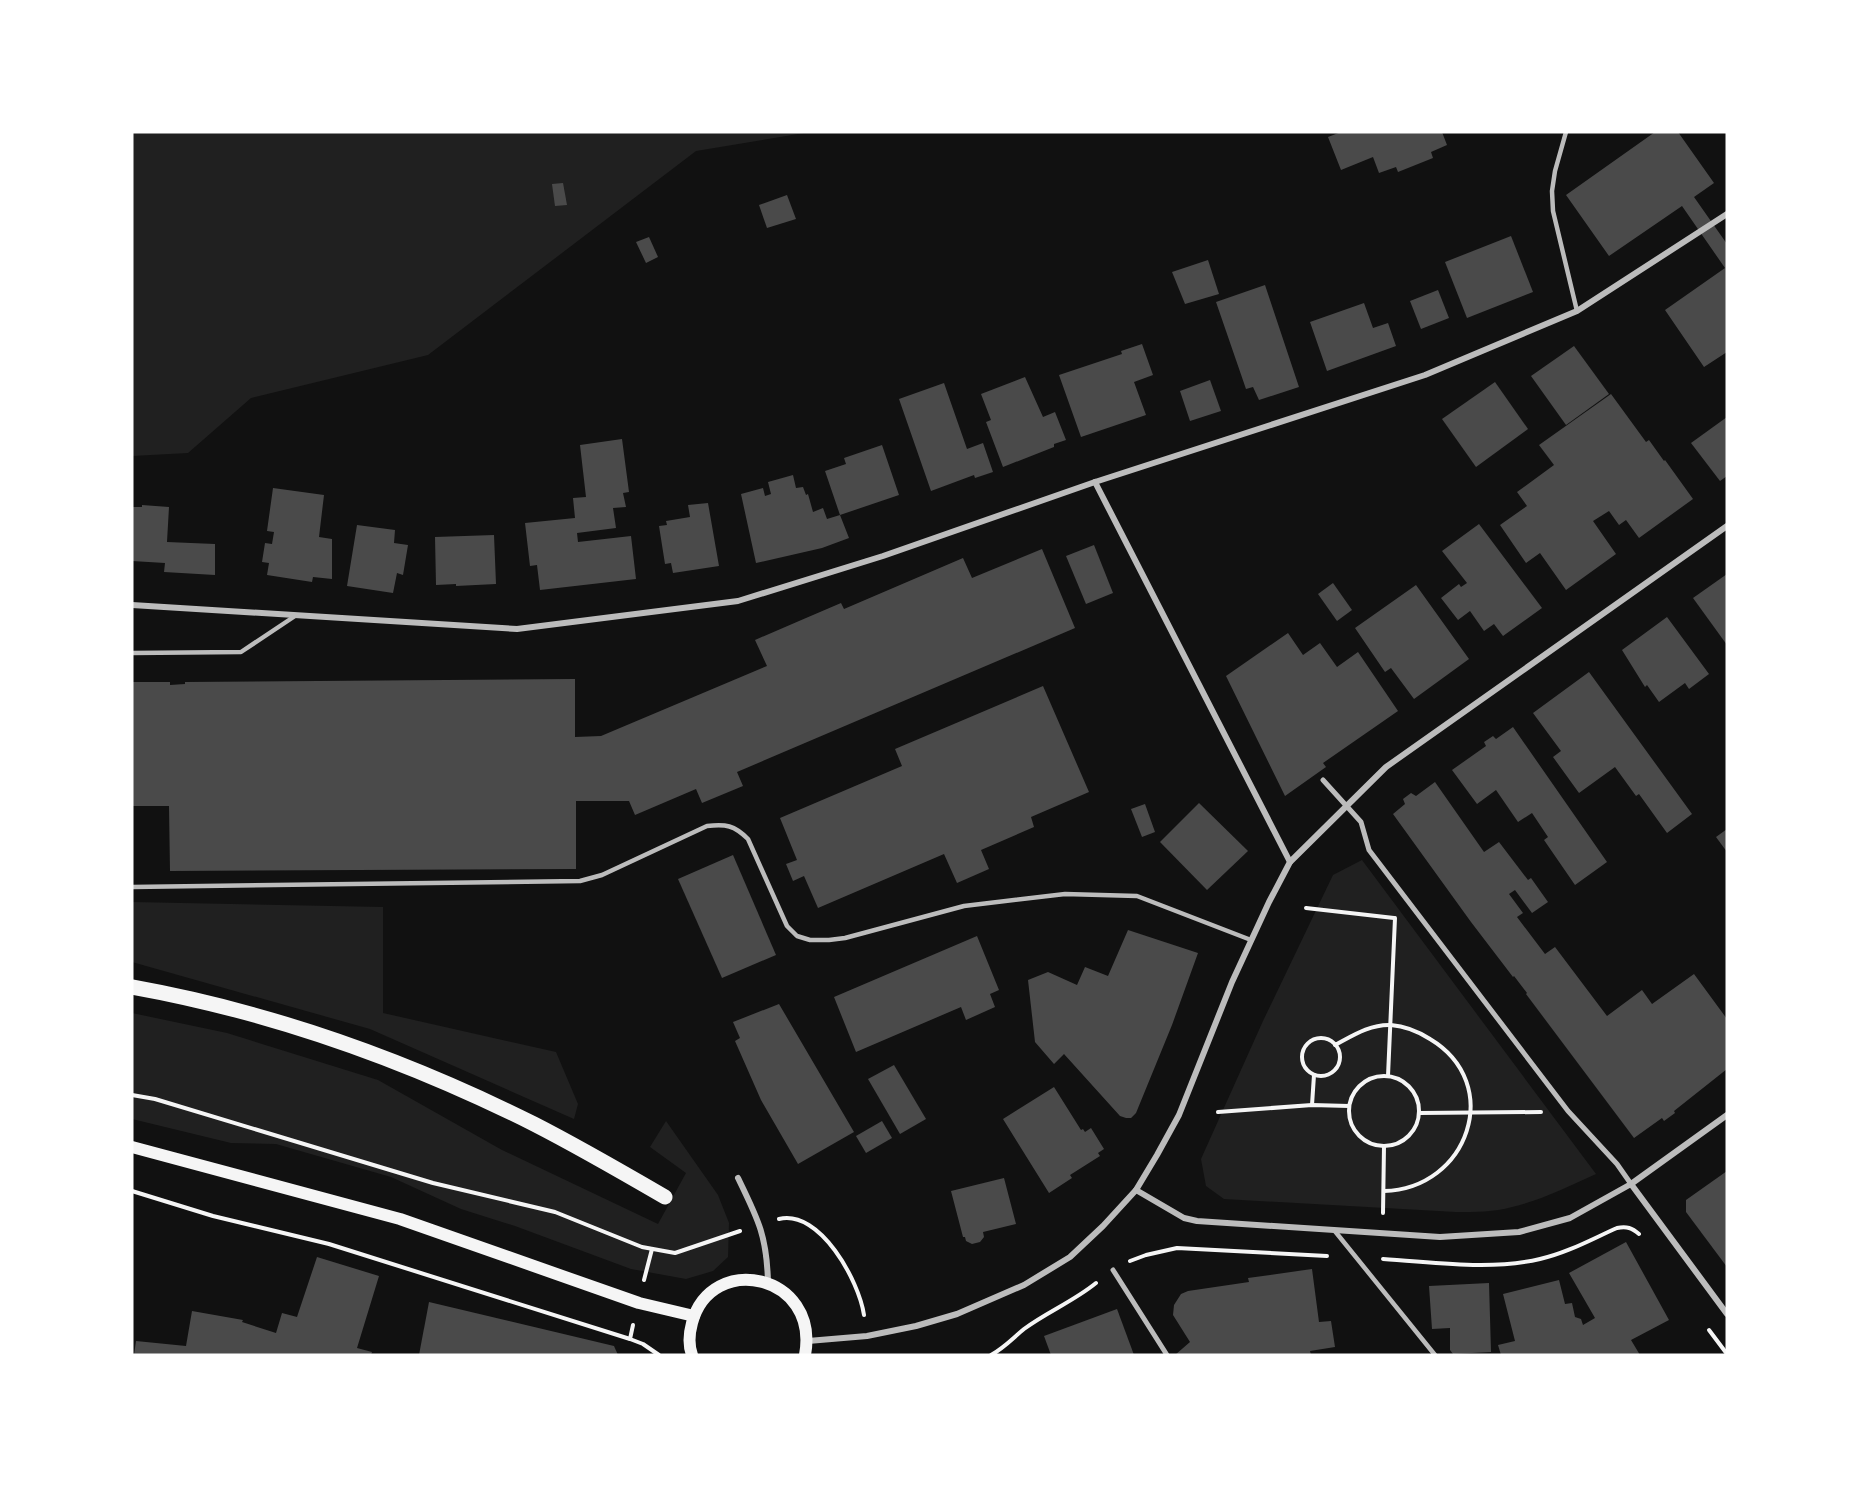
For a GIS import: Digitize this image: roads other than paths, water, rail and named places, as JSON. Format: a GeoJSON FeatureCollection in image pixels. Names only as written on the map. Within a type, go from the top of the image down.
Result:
{"type":"FeatureCollection","features":[{"type":"Feature","properties":{"kind":"main road"},"geometry":{"type":"LineString","coordinates":[[132,987],[254,1016],[337,1041],[404,1065],[534,1124],[665,1197]]}},
{"type":"Feature","properties":{"kind":"main road"},"geometry":{"type":"LineString","coordinates":[[132,1147],[400,1219],[639,1303],[694,1317]]}},
{"type":"Feature","properties":{"kind":"main road"},"geometry":{"type":"LineString","coordinates":[[692,1355],[689,1334],[702,1301],[716,1289],[732,1282],[750,1280],[768,1283],[784,1292],[797,1305],[806,1322],[808,1341],[805,1355]]}},
{"type":"Feature","properties":{"kind":"street"},"geometry":{"type":"LineString","coordinates":[[132,605],[517,629],[738,601],[883,556],[1095,482],[1425,375],[1577,311],[1727,214]]}},
{"type":"Feature","properties":{"kind":"street"},"geometry":{"type":"LineString","coordinates":[[1095,482],[1290,862]]}},
{"type":"Feature","properties":{"kind":"street"},"geometry":{"type":"LineString","coordinates":[[808,1341],[867,1336],[916,1326],[957,1314],[1039,1277],[1070,1257],[1136,1190],[1179,1115],[1251,940],[1290,862],[1386,767],[1727,526]]}},
{"type":"Feature","properties":{"kind":"street"},"geometry":{"type":"LineString","coordinates":[[1323,780],[1361,822],[1369,850],[1568,1111],[1617,1164],[1727,1314]]}},
{"type":"Feature","properties":{"kind":"street"},"geometry":{"type":"LineString","coordinates":[[1136,1190],[1184,1218],[1197,1221],[1440,1237],[1519,1232],[1570,1218],[1631,1184],[1727,1115]]}},
{"type":"Feature","properties":{"kind":"street"},"geometry":{"type":"LineString","coordinates":[[738,1178],[760,1224],[767,1258],[768,1283]]}},
{"type":"Feature","properties":{"kind":"street"},"geometry":{"type":"LineString","coordinates":[[1113,1270],[1167,1355]]}},
{"type":"Feature","properties":{"kind":"lane"},"geometry":{"type":"LineString","coordinates":[[1566,132],[1555,171],[1552,192],[1553,211],[1577,311]]}},
{"type":"Feature","properties":{"kind":"lane"},"geometry":{"type":"LineString","coordinates":[[132,653],[241,652],[296,615]]}},
{"type":"Feature","properties":{"kind":"lane"},"geometry":{"type":"LineString","coordinates":[[132,887],[580,880],[602,875],[707,826],[722,824],[738,830],[748,839],[786,926],[797,936],[810,940],[845,938],[964,906],[1065,894],[1137,897],[1251,940]]}},
{"type":"Feature","properties":{"kind":"lane"},"geometry":{"type":"LineString","coordinates":[[1334,1230],[1435,1355]]}}]}
